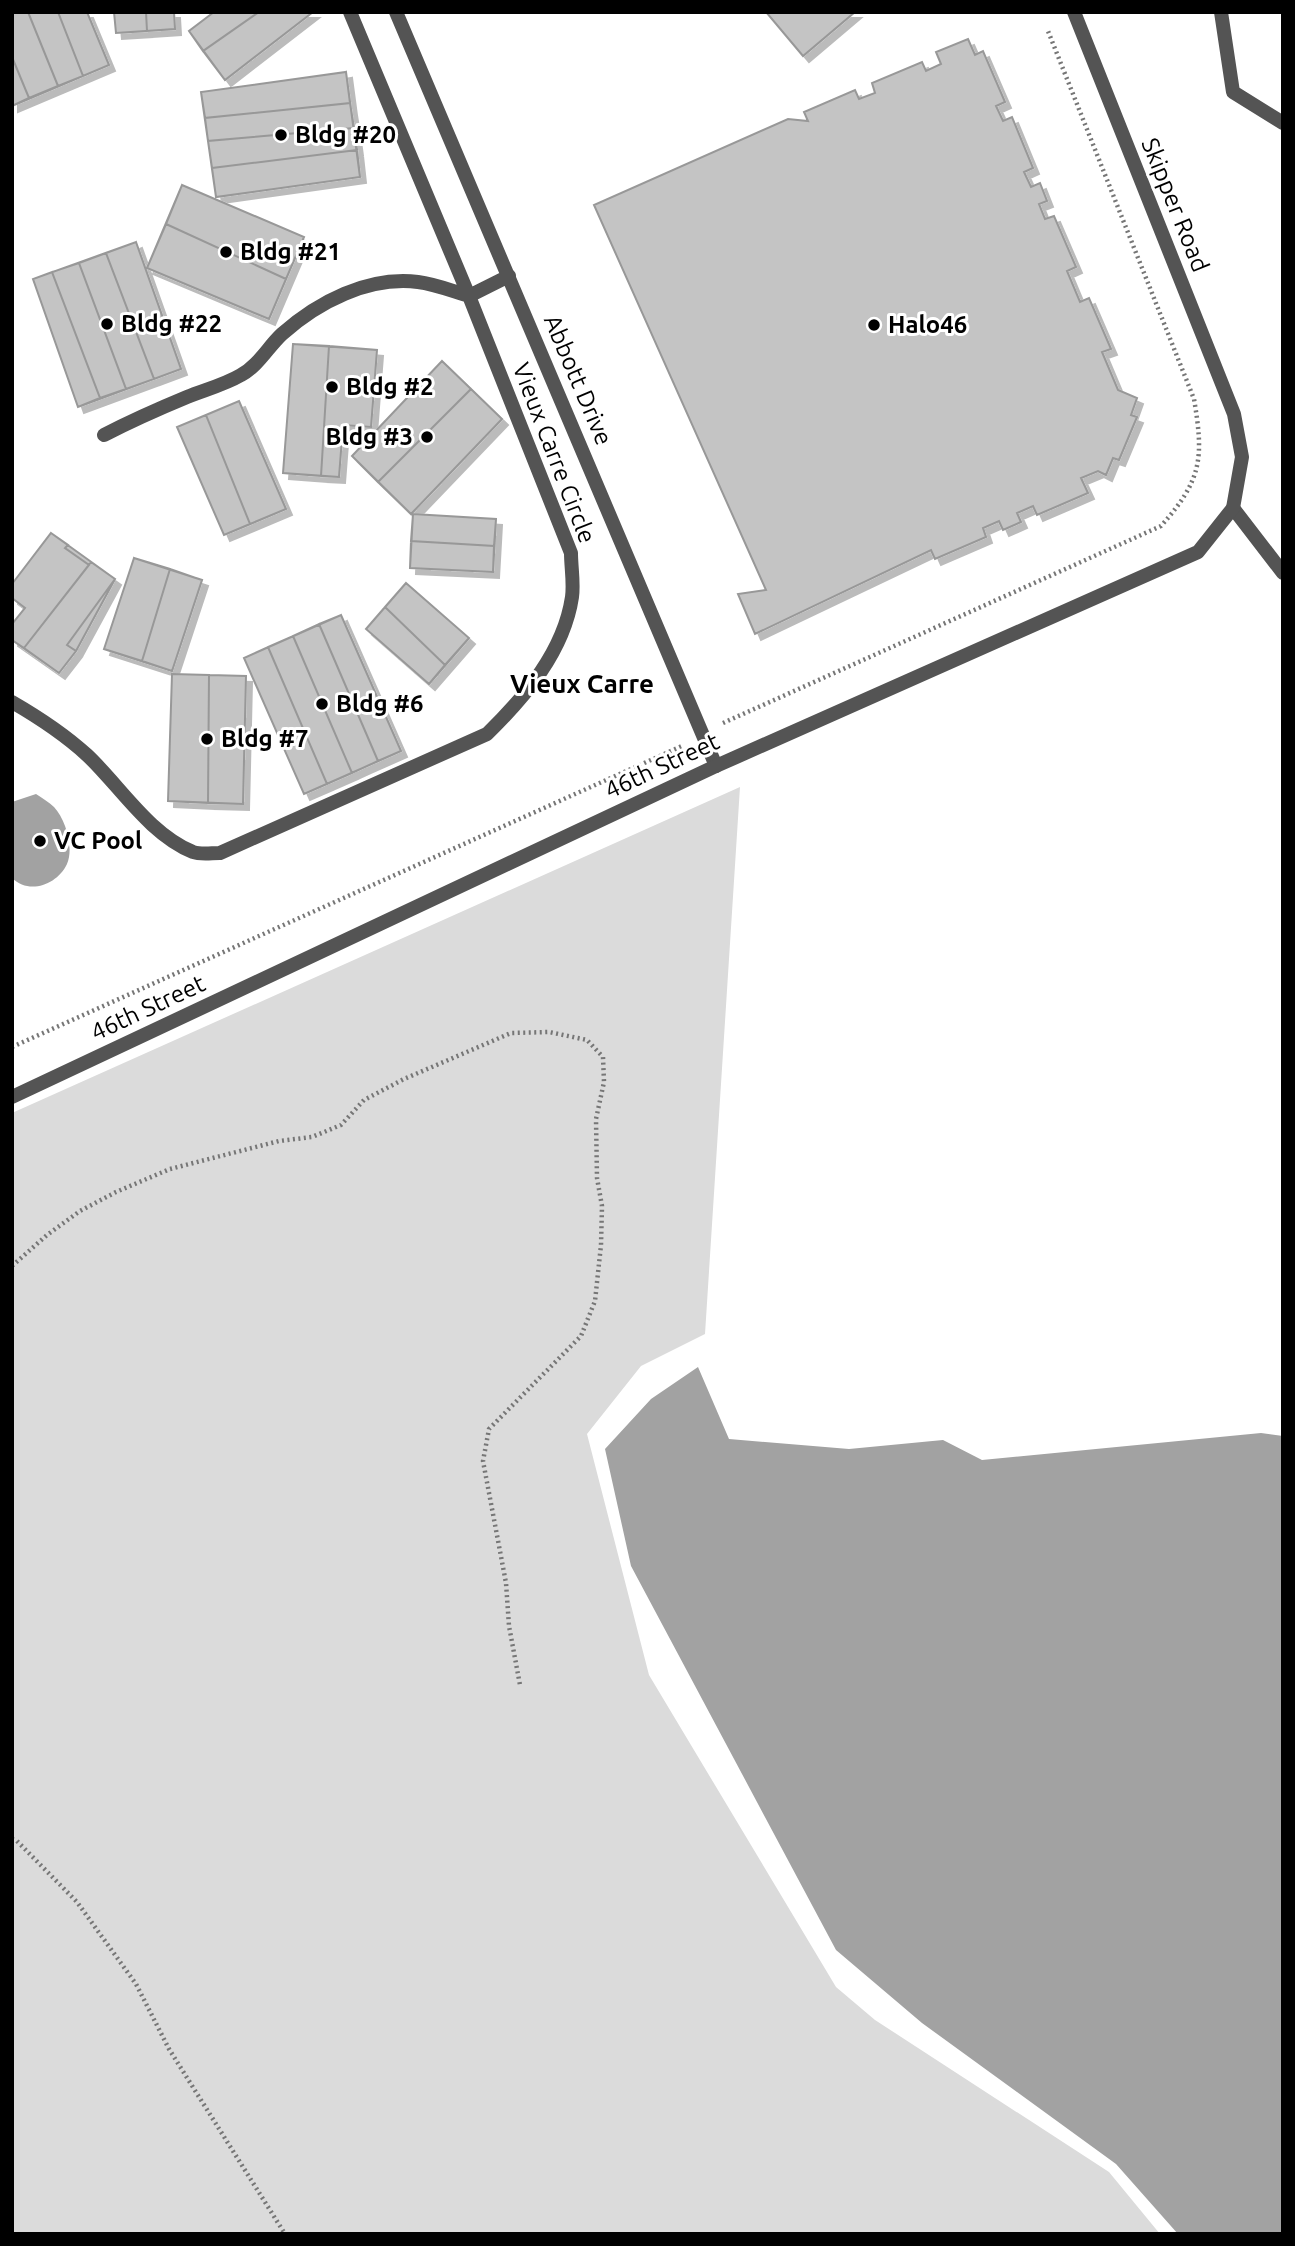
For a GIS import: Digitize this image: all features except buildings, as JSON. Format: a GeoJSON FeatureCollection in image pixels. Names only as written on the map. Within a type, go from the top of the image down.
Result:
{"type":"FeatureCollection","features":[{"type":"Feature","properties":{"kind":"street","name":"Vieux Carre Circle"},"geometry":{"type":"LineString","coordinates":[[12,702],[50,725],[77,747],[172,840],[195,853],[219,853],[487,734],[516,706],[540,674],[561,635],[572,596],[570,553],[469,296],[350,12]]}},
{"type":"Feature","properties":{"kind":"street","name":"Abbott Drive"},"geometry":{"type":"LineString","coordinates":[[396,12],[716,766]]}},
{"type":"Feature","properties":{"kind":"street","name":"Skipper Road"},"geometry":{"type":"LineString","coordinates":[[1074,12],[1234,414]]}},
{"type":"Feature","properties":{"kind":"street"},"geometry":{"type":"LineString","coordinates":[[1221,12],[1233,92],[1283,123]]}},
{"type":"Feature","properties":{"kind":"street"},"geometry":{"type":"LineString","coordinates":[[104,435],[148,413],[243,375],[272,343],[297,321],[328,301],[365,287],[393,281],[419,282],[469,296],[509,276]]}},
{"type":"Feature","properties":{"kind":"street","name":"46th Street"},"geometry":{"type":"LineString","coordinates":[[12,1097],[716,766],[1198,552],[1233,508],[1242,457],[1234,414]]}},
{"type":"Feature","properties":{"kind":"street"},"geometry":{"type":"LineString","coordinates":[[1233,508],[1283,573]]}},
{"type":"Feature","properties":{"kind":"path"},"geometry":{"type":"LineString","coordinates":[[12,1047],[676,749],[739,714],[1161,526],[1180,504],[1199,464],[1199,430],[1194,399],[1048,31]]}},
{"type":"Feature","properties":{"kind":"path"},"geometry":{"type":"LineString","coordinates":[[12,1266],[80,1211],[116,1192],[170,1169],[279,1141],[312,1137],[341,1125],[364,1100],[404,1079],[511,1033],[549,1032],[586,1040],[604,1057],[604,1082],[596,1119],[597,1178],[602,1206],[595,1301],[581,1336],[489,1429],[483,1461],[506,1583],[509,1626],[520,1685]]}},
{"type":"Feature","properties":{"kind":"path"},"geometry":{"type":"LineString","coordinates":[[12,1839],[41,1864],[77,1902],[136,1984],[169,2049],[285,2234]]}},
{"type":"Feature","properties":{"kind":"shaded area"},"geometry":{"type":"Polygon","coordinates":[[[740,787],[705,1334],[641,1366],[587,1434],[649,1675],[836,1987],[875,2020],[1109,2172],[1160,2234],[12,2234],[12,1113],[740,787]]]}},
{"type":"Feature","properties":{"kind":"shaded area","name":"VC Pool"},"geometry":{"type":"Polygon","coordinates":[[[36,794],[52,805],[62,819],[70,850],[67,864],[57,877],[34,887],[26,886],[12,878],[12,802],[36,794]]]}},
{"type":"Feature","properties":{"kind":"shaded area"},"geometry":{"type":"Polygon","coordinates":[[[698,1367],[729,1439],[849,1449],[943,1440],[982,1460],[1261,1433],[1283,1436],[1283,2234],[1178,2234],[1116,2164],[922,2023],[836,1950],[631,1566],[605,1449],[651,1399],[698,1367]]]}},
{"type":"Feature","properties":{"kind":"place","name":"Bldg #20"},"geometry":{"type":"Point","coordinates":[281,135]}},
{"type":"Feature","properties":{"kind":"place","name":"Bldg #21"},"geometry":{"type":"Point","coordinates":[226,252]}},
{"type":"Feature","properties":{"kind":"place","name":"Bldg #22"},"geometry":{"type":"Point","coordinates":[107,324]}},
{"type":"Feature","properties":{"kind":"place","name":"Halo46"},"geometry":{"type":"Point","coordinates":[874,325]}},
{"type":"Feature","properties":{"kind":"place","name":"Bldg #2"},"geometry":{"type":"Point","coordinates":[332,387]}},
{"type":"Feature","properties":{"kind":"place","name":"Bldg #3"},"geometry":{"type":"Point","coordinates":[427,437]}},
{"type":"Feature","properties":{"kind":"place","name":"Bldg #6"},"geometry":{"type":"Point","coordinates":[322,704]}},
{"type":"Feature","properties":{"kind":"place","name":"Bldg #7"},"geometry":{"type":"Point","coordinates":[207,739]}},
{"type":"Feature","properties":{"kind":"place","name":"VC Pool"},"geometry":{"type":"Point","coordinates":[40,841]}},
{"type":"Feature","properties":{"kind":"district","name":"Vieux Carre"},"geometry":{"type":"Point","coordinates":[582,684]}}]}
